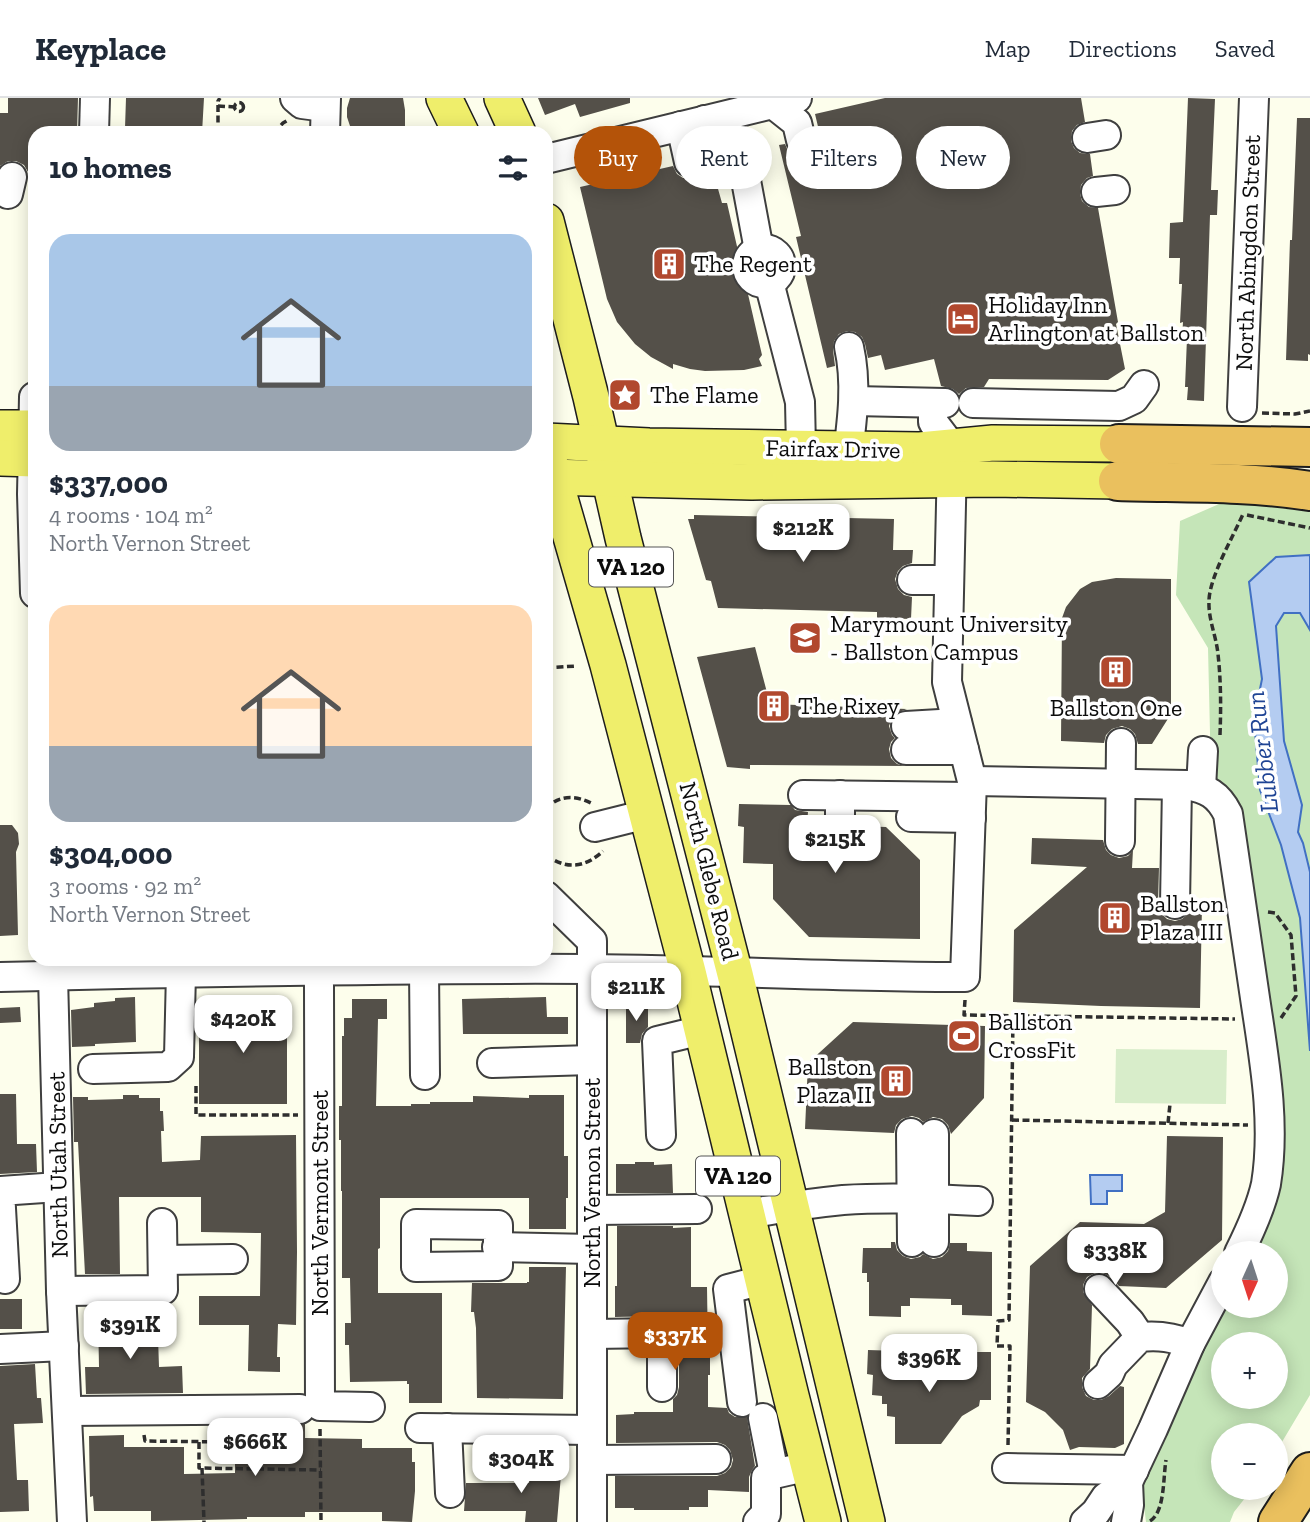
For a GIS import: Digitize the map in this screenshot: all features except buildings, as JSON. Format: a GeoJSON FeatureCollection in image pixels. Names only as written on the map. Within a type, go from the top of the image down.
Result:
{"type":"FeatureCollection","features":[{"type":"Feature","properties":{"kind":"highway"},"geometry":{"type":"LineString","coordinates":[[1119,444],[1310,447]]}},
{"type":"Feature","properties":{"kind":"highway"},"geometry":{"type":"LineString","coordinates":[[1118,481],[1229,483],[1283,486],[1310,491]]}},
{"type":"Feature","properties":{"kind":"highway"},"geometry":{"type":"LineString","coordinates":[[1278,1522],[1310,1472]]}},
{"type":"Feature","properties":{"kind":"main road"},"geometry":{"type":"LineString","coordinates":[[444,98],[458,126]]}},
{"type":"Feature","properties":{"kind":"main road"},"geometry":{"type":"LineString","coordinates":[[502,98],[515,126]]}},
{"type":"Feature","properties":{"kind":"main road","name":"North Glebe Road"},"geometry":{"type":"LineString","coordinates":[[553,249],[623,538],[735,974],[867,1522]]}},
{"type":"Feature","properties":{"kind":"main road","name":"Fairfax Drive"},"geometry":{"type":"LineString","coordinates":[[553,441],[801,448],[847,465]]}},
{"type":"Feature","properties":{"kind":"main road","name":"Fairfax Drive"},"geometry":{"type":"LineString","coordinates":[[952,463],[993,443],[1119,444]]}},
{"type":"Feature","properties":{"kind":"main road","name":"Fairfax Drive"},"geometry":{"type":"LineString","coordinates":[[553,469],[610,479],[727,482],[847,465],[920,450],[952,463],[1118,481]]}},
{"type":"Feature","properties":{"kind":"main road","name":"North Glebe Road"},"geometry":{"type":"LineString","coordinates":[[553,481],[595,617],[688,972],[823,1522]]}},
{"type":"Feature","properties":{"kind":"street"},"geometry":{"type":"LineString","coordinates":[[94,126],[95,98]]}},
{"type":"Feature","properties":{"kind":"street"},"geometry":{"type":"LineString","coordinates":[[295,98],[302,104],[325,113]]}},
{"type":"Feature","properties":{"kind":"street","name":"North Abingdon Street"},"geometry":{"type":"LineString","coordinates":[[1242,407],[1254,98]]}},
{"type":"Feature","properties":{"kind":"street"},"geometry":{"type":"LineString","coordinates":[[553,157],[781,100],[798,126]]}},
{"type":"Feature","properties":{"kind":"street"},"geometry":{"type":"LineString","coordinates":[[693,123],[734,145],[741,159],[759,250],[750,257],[747,268],[752,279],[769,282],[800,402],[801,448]]}},
{"type":"Feature","properties":{"kind":"street"},"geometry":{"type":"LineString","coordinates":[[847,465],[854,401],[849,347]]}},
{"type":"Feature","properties":{"kind":"street"},"geometry":{"type":"LineString","coordinates":[[952,463],[977,422],[976,403],[1119,406],[1134,399],[1144,385]]}},
{"type":"Feature","properties":{"kind":"street"},"geometry":{"type":"LineString","coordinates":[[360,966],[965,977],[971,801],[947,682],[952,463],[933,422],[939,403],[854,401]]}},
{"type":"Feature","properties":{"kind":"street"},"geometry":{"type":"LineString","coordinates":[[1118,481],[1119,406]]}},
{"type":"Feature","properties":{"kind":"street"},"geometry":{"type":"LineString","coordinates":[[24,437],[28,466]]}},
{"type":"Feature","properties":{"kind":"street"},"geometry":{"type":"LineString","coordinates":[[912,580],[949,581]]}},
{"type":"Feature","properties":{"kind":"street"},"geometry":{"type":"LineString","coordinates":[[906,738],[960,736]]}},
{"type":"Feature","properties":{"kind":"street"},"geometry":{"type":"LineString","coordinates":[[1113,743],[1113,784],[1120,841]]}},
{"type":"Feature","properties":{"kind":"street"},"geometry":{"type":"LineString","coordinates":[[1181,905],[1189,786],[1196,751]]}},
{"type":"Feature","properties":{"kind":"street"},"geometry":{"type":"LineString","coordinates":[[911,813],[971,801],[1113,784],[1189,786],[1209,792],[1223,803],[1228,814],[1268,1019],[1269,1126],[1265,1185],[1245,1241]]}},
{"type":"Feature","properties":{"kind":"street"},"geometry":{"type":"LineString","coordinates":[[831,826],[822,795],[971,801]]}},
{"type":"Feature","properties":{"kind":"street"},"geometry":{"type":"LineString","coordinates":[[600,826],[647,814]]}},
{"type":"Feature","properties":{"kind":"street","name":"North Vernon Street"},"geometry":{"type":"LineString","coordinates":[[553,903],[592,941],[592,1522]]}},
{"type":"Feature","properties":{"kind":"street"},"geometry":{"type":"LineString","coordinates":[[0,977],[283,966]]}},
{"type":"Feature","properties":{"kind":"street","name":"North Vermont Street"},"geometry":{"type":"LineString","coordinates":[[310,1407],[317,966]]}},
{"type":"Feature","properties":{"kind":"street"},"geometry":{"type":"LineString","coordinates":[[424,969],[425,1075]]}},
{"type":"Feature","properties":{"kind":"street"},"geometry":{"type":"LineString","coordinates":[[93,1069],[168,1067],[179,1057],[181,972]]}},
{"type":"Feature","properties":{"kind":"street","name":"North Utah Street"},"geometry":{"type":"LineString","coordinates":[[53,976],[61,1291],[72,1522]]}},
{"type":"Feature","properties":{"kind":"street"},"geometry":{"type":"LineString","coordinates":[[661,1135],[657,1041],[702,1030]]}},
{"type":"Feature","properties":{"kind":"street"},"geometry":{"type":"LineString","coordinates":[[492,1063],[591,1060]]}},
{"type":"Feature","properties":{"kind":"street"},"geometry":{"type":"LineString","coordinates":[[922,1242],[927,1200],[929,1134]]}},
{"type":"Feature","properties":{"kind":"street"},"geometry":{"type":"LineString","coordinates":[[5,1279],[0,1191],[58,1187]]}},
{"type":"Feature","properties":{"kind":"street"},"geometry":{"type":"LineString","coordinates":[[748,1214],[845,1200],[978,1201]]}},
{"type":"Feature","properties":{"kind":"street"},"geometry":{"type":"LineString","coordinates":[[592,1210],[697,1209]]}},
{"type":"Feature","properties":{"kind":"street"},"geometry":{"type":"LineString","coordinates":[[61,1291],[163,1290],[162,1223]]}},
{"type":"Feature","properties":{"kind":"street"},"geometry":{"type":"LineString","coordinates":[[497,1247],[592,1249]]}},
{"type":"Feature","properties":{"kind":"street"},"geometry":{"type":"LineString","coordinates":[[163,1260],[233,1259]]}},
{"type":"Feature","properties":{"kind":"street"},"geometry":{"type":"LineString","coordinates":[[763,1280],[728,1289],[752,1410],[774,1474]]}},
{"type":"Feature","properties":{"kind":"street"},"geometry":{"type":"LineString","coordinates":[[1098,1289],[1130,1322],[1140,1337]]}},
{"type":"Feature","properties":{"kind":"street"},"geometry":{"type":"LineString","coordinates":[[1126,1522],[1131,1476],[1190,1343],[1211,1304]]}},
{"type":"Feature","properties":{"kind":"street"},"geometry":{"type":"LineString","coordinates":[[592,1334],[662,1333],[662,1387]]}},
{"type":"Feature","properties":{"kind":"street"},"geometry":{"type":"LineString","coordinates":[[1102,1376],[1140,1337],[1157,1335],[1190,1343]]}},
{"type":"Feature","properties":{"kind":"street"},"geometry":{"type":"LineString","coordinates":[[0,1349],[64,1346]]}},
{"type":"Feature","properties":{"kind":"street"},"geometry":{"type":"LineString","coordinates":[[67,1411],[370,1407]]}},
{"type":"Feature","properties":{"kind":"street"},"geometry":{"type":"LineString","coordinates":[[450,1493],[433,1428],[592,1430]]}},
{"type":"Feature","properties":{"kind":"street"},"geometry":{"type":"LineString","coordinates":[[592,1460],[716,1459]]}},
{"type":"Feature","properties":{"kind":"street"},"geometry":{"type":"LineString","coordinates":[[758,1522],[766,1514],[766,1478],[809,1466]]}},
{"type":"Feature","properties":{"kind":"street"},"geometry":{"type":"LineString","coordinates":[[1007,1468],[1131,1476]]}},
{"type":"Feature","properties":{"kind":"street"},"geometry":{"type":"LineString","coordinates":[[1085,1522],[1096,1513],[1106,1497],[1131,1476]]}},
{"type":"Feature","properties":{"kind":"path"},"geometry":{"type":"LineString","coordinates":[[218,126],[220,98]]}},
{"type":"Feature","properties":{"kind":"path"},"geometry":{"type":"LineString","coordinates":[[218,106],[235,107]]}},
{"type":"Feature","properties":{"kind":"path"},"geometry":{"type":"LineString","coordinates":[[1242,407],[1261,413],[1295,414],[1310,411]]}},
{"type":"Feature","properties":{"kind":"path"},"geometry":{"type":"LineString","coordinates":[[553,668],[576,666]]}},
{"type":"Feature","properties":{"kind":"path"},"geometry":{"type":"LineString","coordinates":[[553,802],[561,798],[573,797],[588,800],[600,826],[587,863],[566,866],[553,860]]}},
{"type":"Feature","properties":{"kind":"path"},"geometry":{"type":"LineString","coordinates":[[965,977],[964,1015],[1283,1017],[1296,996],[1291,935],[1275,913],[1268,912]]}},
{"type":"Feature","properties":{"kind":"path"},"geometry":{"type":"LineString","coordinates":[[1007,1468],[1010,1346],[997,1346],[998,1321],[1009,1320],[1013,1016]]}},
{"type":"Feature","properties":{"kind":"path"},"geometry":{"type":"LineString","coordinates":[[196,1086],[196,1115],[304,1115]]}},
{"type":"Feature","properties":{"kind":"path"},"geometry":{"type":"LineString","coordinates":[[1168,1123],[1170,1104]]}},
{"type":"Feature","properties":{"kind":"path"},"geometry":{"type":"LineString","coordinates":[[1012,1120],[1269,1126]]}},
{"type":"Feature","properties":{"kind":"path"},"geometry":{"type":"LineString","coordinates":[[310,1407],[321,1470],[321,1522]]}},
{"type":"Feature","properties":{"kind":"path"},"geometry":{"type":"LineString","coordinates":[[204,1522],[199,1442],[233,1442]]}},
{"type":"Feature","properties":{"kind":"path"},"geometry":{"type":"LineString","coordinates":[[202,1468],[321,1470]]}},
{"type":"Feature","properties":{"kind":"green space"},"geometry":{"type":"Polygon","coordinates":[[[1226,501],[1310,505],[1310,1395],[1288,1432],[1288,1423],[1211,1423],[1211,1500],[1244,1500],[1230,1522],[1146,1522],[1142,1490],[1184,1375],[1216,1318],[1288,1318],[1288,1241],[1253,1241],[1274,1189],[1211,776],[1208,648],[1176,595],[1180,521],[1226,501]]]}},
{"type":"Feature","properties":{"kind":"green space"},"geometry":{"type":"Polygon","coordinates":[[[1116,1049],[1227,1050],[1226,1104],[1115,1103],[1116,1049]]]}},
{"type":"Feature","properties":{"kind":"water","name":"Lubber Run"},"geometry":{"type":"Polygon","coordinates":[[[1310,555],[1310,630],[1300,613],[1284,613],[1276,626],[1284,741],[1302,805],[1298,832],[1310,872],[1310,1051],[1300,918],[1281,845],[1260,790],[1254,719],[1262,679],[1249,582],[1276,557],[1310,555]]]}},
{"type":"Feature","properties":{"kind":"water"},"geometry":{"type":"Polygon","coordinates":[[[1090,1175],[1122,1175],[1122,1191],[1107,1191],[1107,1204],[1091,1204],[1090,1175]]]}},
{"type":"Feature","properties":{"kind":"place","name":"The Regent"},"geometry":{"type":"Point","coordinates":[669,264]}},
{"type":"Feature","properties":{"kind":"place","name":"Holiday Inn Arlington at Ballston"},"geometry":{"type":"Point","coordinates":[963,319]}},
{"type":"Feature","properties":{"kind":"place","name":"The Flame"},"geometry":{"type":"Point","coordinates":[625,395]}},
{"type":"Feature","properties":{"kind":"place","name":"Marymount University - Ballston Campus"},"geometry":{"type":"Point","coordinates":[805,638]}},
{"type":"Feature","properties":{"kind":"place","name":"Ballston One"},"geometry":{"type":"Point","coordinates":[1116,672]}},
{"type":"Feature","properties":{"kind":"place","name":"The Rixey"},"geometry":{"type":"Point","coordinates":[774,706]}},
{"type":"Feature","properties":{"kind":"place","name":"Ballston Plaza III"},"geometry":{"type":"Point","coordinates":[1115,918]}},
{"type":"Feature","properties":{"kind":"place","name":"Ballston CrossFit"},"geometry":{"type":"Point","coordinates":[964,1036]}},
{"type":"Feature","properties":{"kind":"place","name":"Ballston Plaza II"},"geometry":{"type":"Point","coordinates":[896,1081]}}]}
